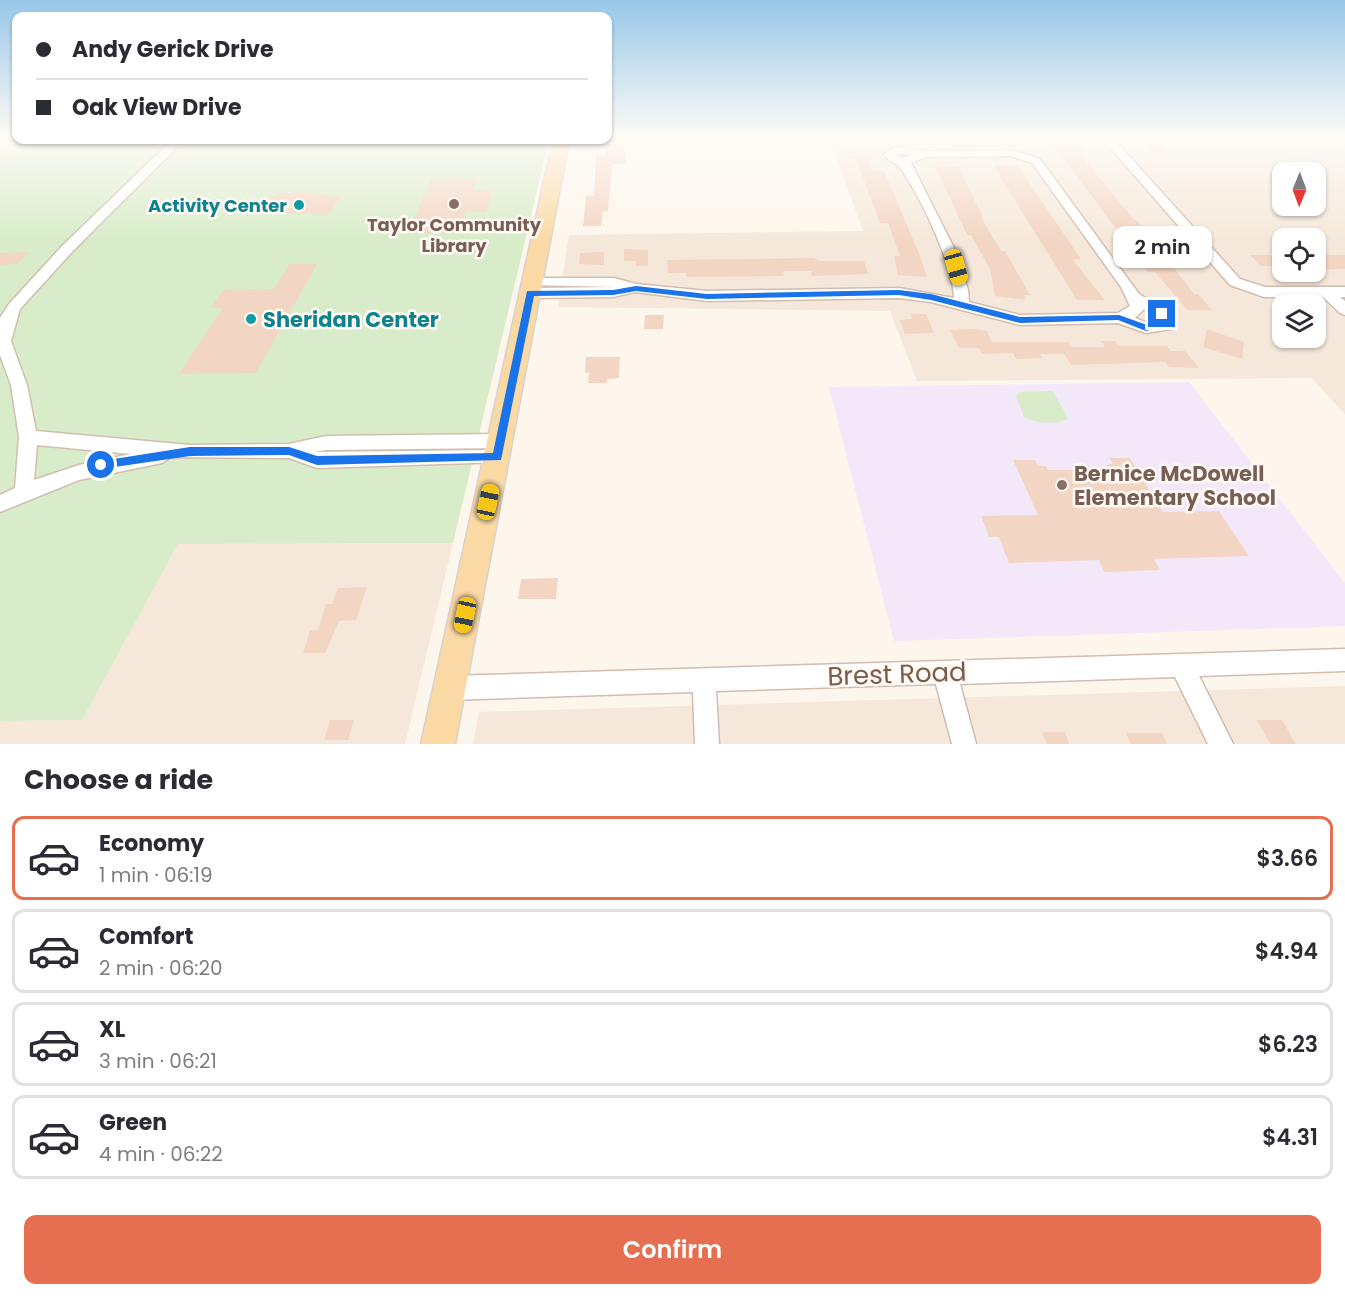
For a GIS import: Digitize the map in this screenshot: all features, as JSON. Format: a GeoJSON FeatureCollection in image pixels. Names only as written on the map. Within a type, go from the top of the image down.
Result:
{"type":"FeatureCollection","features":[{"type":"Feature","properties":{"kind":"main road"},"geometry":{"type":"LineString","coordinates":[[438,744],[555,172]]}},
{"type":"Feature","properties":{"kind":"street"},"geometry":{"type":"LineString","coordinates":[[24,492],[28,437],[19,385],[3,341],[8,318],[14,307],[67,249],[146,172]]}},
{"type":"Feature","properties":{"kind":"street"},"geometry":{"type":"LineString","coordinates":[[908,172],[956,267],[963,296],[962,305]]}},
{"type":"Feature","properties":{"kind":"street"},"geometry":{"type":"LineString","coordinates":[[1040,172],[1136,298],[1162,314],[1166,325],[1146,328],[1119,318]]}},
{"type":"Feature","properties":{"kind":"street"},"geometry":{"type":"LineString","coordinates":[[1137,172],[1229,277],[1249,288],[1273,293],[1345,292]]}},
{"type":"Feature","properties":{"kind":"street"},"geometry":{"type":"LineString","coordinates":[[532,288],[613,292],[636,288],[707,296],[899,293],[931,297],[995,315],[1031,321],[1119,318],[1132,314],[1138,307],[1136,298]]}},
{"type":"Feature","properties":{"kind":"street"},"geometry":{"type":"LineString","coordinates":[[1327,292],[1345,310]]}},
{"type":"Feature","properties":{"kind":"street"},"geometry":{"type":"LineString","coordinates":[[28,437],[190,452],[289,451],[317,461],[499,449]]}},
{"type":"Feature","properties":{"kind":"street"},"geometry":{"type":"LineString","coordinates":[[0,504],[83,469],[190,452]]}},
{"type":"Feature","properties":{"kind":"street","name":"Brest Road"},"geometry":{"type":"LineString","coordinates":[[450,688],[1345,660]]}},
{"type":"Feature","properties":{"kind":"street"},"geometry":{"type":"LineString","coordinates":[[1181,665],[1221,744]]}},
{"type":"Feature","properties":{"kind":"street"},"geometry":{"type":"LineString","coordinates":[[945,673],[964,744]]}},
{"type":"Feature","properties":{"kind":"street"},"geometry":{"type":"LineString","coordinates":[[704,680],[706,744]]}},
{"type":"Feature","properties":{"kind":"shaded area"},"geometry":{"type":"Polygon","coordinates":[[[842,172],[1272,172],[1272,216],[1326,216],[1326,172],[1345,172],[1345,415],[1312,378],[917,381],[890,311],[558,307],[569,235],[863,231],[842,172]]]}},
{"type":"Feature","properties":{"kind":"shaded area","name":"Bernice McDowell Elementary School"},"geometry":{"type":"Polygon","coordinates":[[[1189,382],[1345,583],[1345,626],[894,641],[829,387],[1189,382]]]}},
{"type":"Feature","properties":{"kind":"shaded area"},"geometry":{"type":"Polygon","coordinates":[[[453,543],[405,744],[0,744],[0,721],[82,720],[178,544],[453,543]]]}},
{"type":"Feature","properties":{"kind":"shaded area"},"geometry":{"type":"Polygon","coordinates":[[[1345,686],[1345,744],[473,744],[479,712],[1345,686]]]}},
{"type":"Feature","properties":{"kind":"green space"},"geometry":{"type":"Polygon","coordinates":[[[0,172],[541,172],[453,543],[178,544],[82,720],[0,721],[0,172]]]}},
{"type":"Feature","properties":{"kind":"green space"},"geometry":{"type":"Polygon","coordinates":[[[1053,391],[1068,418],[1064,421],[1046,423],[1024,417],[1016,395],[1020,392],[1053,391]]]}},
{"type":"Feature","properties":{"kind":"building"},"geometry":{"type":"Polygon","coordinates":[[[595,172],[611,172],[608,211],[603,211],[601,226],[583,226],[586,196],[594,196],[595,172]]]}},
{"type":"Feature","properties":{"kind":"building"},"geometry":{"type":"Polygon","coordinates":[[[861,172],[884,172],[927,277],[898,275],[894,256],[900,256],[888,223],[880,223],[861,172]]]}},
{"type":"Feature","properties":{"kind":"building"},"geometry":{"type":"Polygon","coordinates":[[[938,172],[961,172],[983,217],[981,217],[1001,251],[1005,251],[1030,295],[1024,295],[1025,300],[995,296],[990,269],[971,235],[967,235],[938,172]]]}},
{"type":"Feature","properties":{"kind":"building"},"geometry":{"type":"Polygon","coordinates":[[[997,172],[1022,172],[1081,259],[1073,260],[1105,300],[1077,300],[997,172]]]}},
{"type":"Feature","properties":{"kind":"building"},"geometry":{"type":"Polygon","coordinates":[[[1074,172],[1094,172],[1134,220],[1137,220],[1194,294],[1198,294],[1212,310],[1187,310],[1155,272],[1148,272],[1074,172]]]}},
{"type":"Feature","properties":{"kind":"building","name":"Taylor Community Library"},"geometry":{"type":"Polygon","coordinates":[[[431,179],[477,179],[473,190],[493,190],[486,212],[466,211],[458,233],[408,234],[431,179]]]}},
{"type":"Feature","properties":{"kind":"building","name":"Activity Center"},"geometry":{"type":"Polygon","coordinates":[[[296,192],[340,196],[330,213],[257,214],[269,196],[296,192]]]}},
{"type":"Feature","properties":{"kind":"building"},"geometry":{"type":"Polygon","coordinates":[[[624,249],[648,250],[648,266],[636,266],[636,261],[624,261],[624,249]]]}},
{"type":"Feature","properties":{"kind":"building"},"geometry":{"type":"Polygon","coordinates":[[[29,252],[17,264],[0,265],[0,253],[29,252]]]}},
{"type":"Feature","properties":{"kind":"building"},"geometry":{"type":"Polygon","coordinates":[[[604,252],[604,265],[579,264],[580,253],[604,252]]]}},
{"type":"Feature","properties":{"kind":"building"},"geometry":{"type":"Polygon","coordinates":[[[1250,255],[1270,255],[1272,257],[1272,266],[1261,266],[1250,255]]]}},
{"type":"Feature","properties":{"kind":"building"},"geometry":{"type":"Polygon","coordinates":[[[1326,255],[1345,255],[1345,269],[1326,270],[1326,255]]]}},
{"type":"Feature","properties":{"kind":"building"},"geometry":{"type":"Polygon","coordinates":[[[813,258],[821,261],[864,261],[868,274],[812,276],[811,271],[783,271],[784,276],[686,277],[686,273],[668,273],[667,260],[813,258]]]}},
{"type":"Feature","properties":{"kind":"building","name":"Sheridan Center"},"geometry":{"type":"Polygon","coordinates":[[[290,264],[317,264],[256,373],[179,374],[223,308],[211,308],[223,290],[274,289],[290,264]]]}},
{"type":"Feature","properties":{"kind":"building"},"geometry":{"type":"Polygon","coordinates":[[[911,314],[926,314],[934,333],[905,334],[900,320],[912,319],[911,314]]]}},
{"type":"Feature","properties":{"kind":"building"},"geometry":{"type":"Polygon","coordinates":[[[645,315],[664,315],[663,329],[644,329],[645,315]]]}},
{"type":"Feature","properties":{"kind":"building"},"geometry":{"type":"Polygon","coordinates":[[[1207,329],[1244,342],[1242,359],[1203,347],[1207,329]]]}},
{"type":"Feature","properties":{"kind":"building"},"geometry":{"type":"Polygon","coordinates":[[[950,330],[987,331],[992,342],[1068,342],[1071,347],[1105,347],[1101,341],[1115,341],[1119,346],[1167,346],[1171,351],[1185,351],[1199,368],[1169,367],[1165,362],[1071,365],[1064,354],[1040,354],[1042,358],[1016,359],[1013,353],[982,354],[979,348],[959,348],[950,330]]]}},
{"type":"Feature","properties":{"kind":"building"},"geometry":{"type":"Polygon","coordinates":[[[586,357],[620,357],[619,378],[607,379],[607,383],[588,383],[589,373],[585,373],[586,357]]]}},
{"type":"Feature","properties":{"kind":"building"},"geometry":{"type":"Polygon","coordinates":[[[1109,458],[1130,458],[1163,512],[1219,511],[1249,556],[1154,559],[1160,570],[1104,572],[1099,560],[1009,563],[999,537],[989,537],[981,516],[1038,515],[1013,460],[1035,460],[1038,466],[1046,466],[1048,470],[1068,470],[1108,469],[1106,465],[1113,464],[1109,458]]]}},
{"type":"Feature","properties":{"kind":"building"},"geometry":{"type":"Polygon","coordinates":[[[558,578],[556,599],[518,599],[521,579],[558,578]]]}},
{"type":"Feature","properties":{"kind":"building"},"geometry":{"type":"Polygon","coordinates":[[[367,587],[356,620],[339,621],[325,653],[303,653],[310,631],[318,630],[326,604],[332,604],[338,588],[367,587]]]}},
{"type":"Feature","properties":{"kind":"building"},"geometry":{"type":"Polygon","coordinates":[[[330,720],[354,720],[348,740],[324,740],[330,720]]]}},
{"type":"Feature","properties":{"kind":"building"},"geometry":{"type":"Polygon","coordinates":[[[1257,720],[1282,720],[1296,744],[1270,744],[1257,720]]]}},
{"type":"Feature","properties":{"kind":"building"},"geometry":{"type":"Polygon","coordinates":[[[1042,732],[1065,732],[1069,744],[1047,744],[1042,732]]]}},
{"type":"Feature","properties":{"kind":"building"},"geometry":{"type":"Polygon","coordinates":[[[1126,733],[1162,733],[1167,744],[1131,744],[1126,733]]]}},
{"type":"Feature","properties":{"kind":"place","name":"Taylor Community Library"},"geometry":{"type":"Point","coordinates":[454,204]}},
{"type":"Feature","properties":{"kind":"place","name":"Activity Center"},"geometry":{"type":"Point","coordinates":[299,205]}},
{"type":"Feature","properties":{"kind":"place","name":"Sheridan Center"},"geometry":{"type":"Point","coordinates":[251,319]}},
{"type":"Feature","properties":{"kind":"place","name":"Bernice McDowell Elementary School"},"geometry":{"type":"Point","coordinates":[1062,485]}},
{"type":"Feature","properties":{"kind":"route"},"geometry":{"type":"LineString","coordinates":[[101,465],[190,452],[289,451],[317,461],[497,457],[530,293],[613,292],[636,288],[682,295],[707,296],[899,293],[931,297],[1020,320],[1119,318],[1146,328],[1166,325],[1162,314]]}}]}
